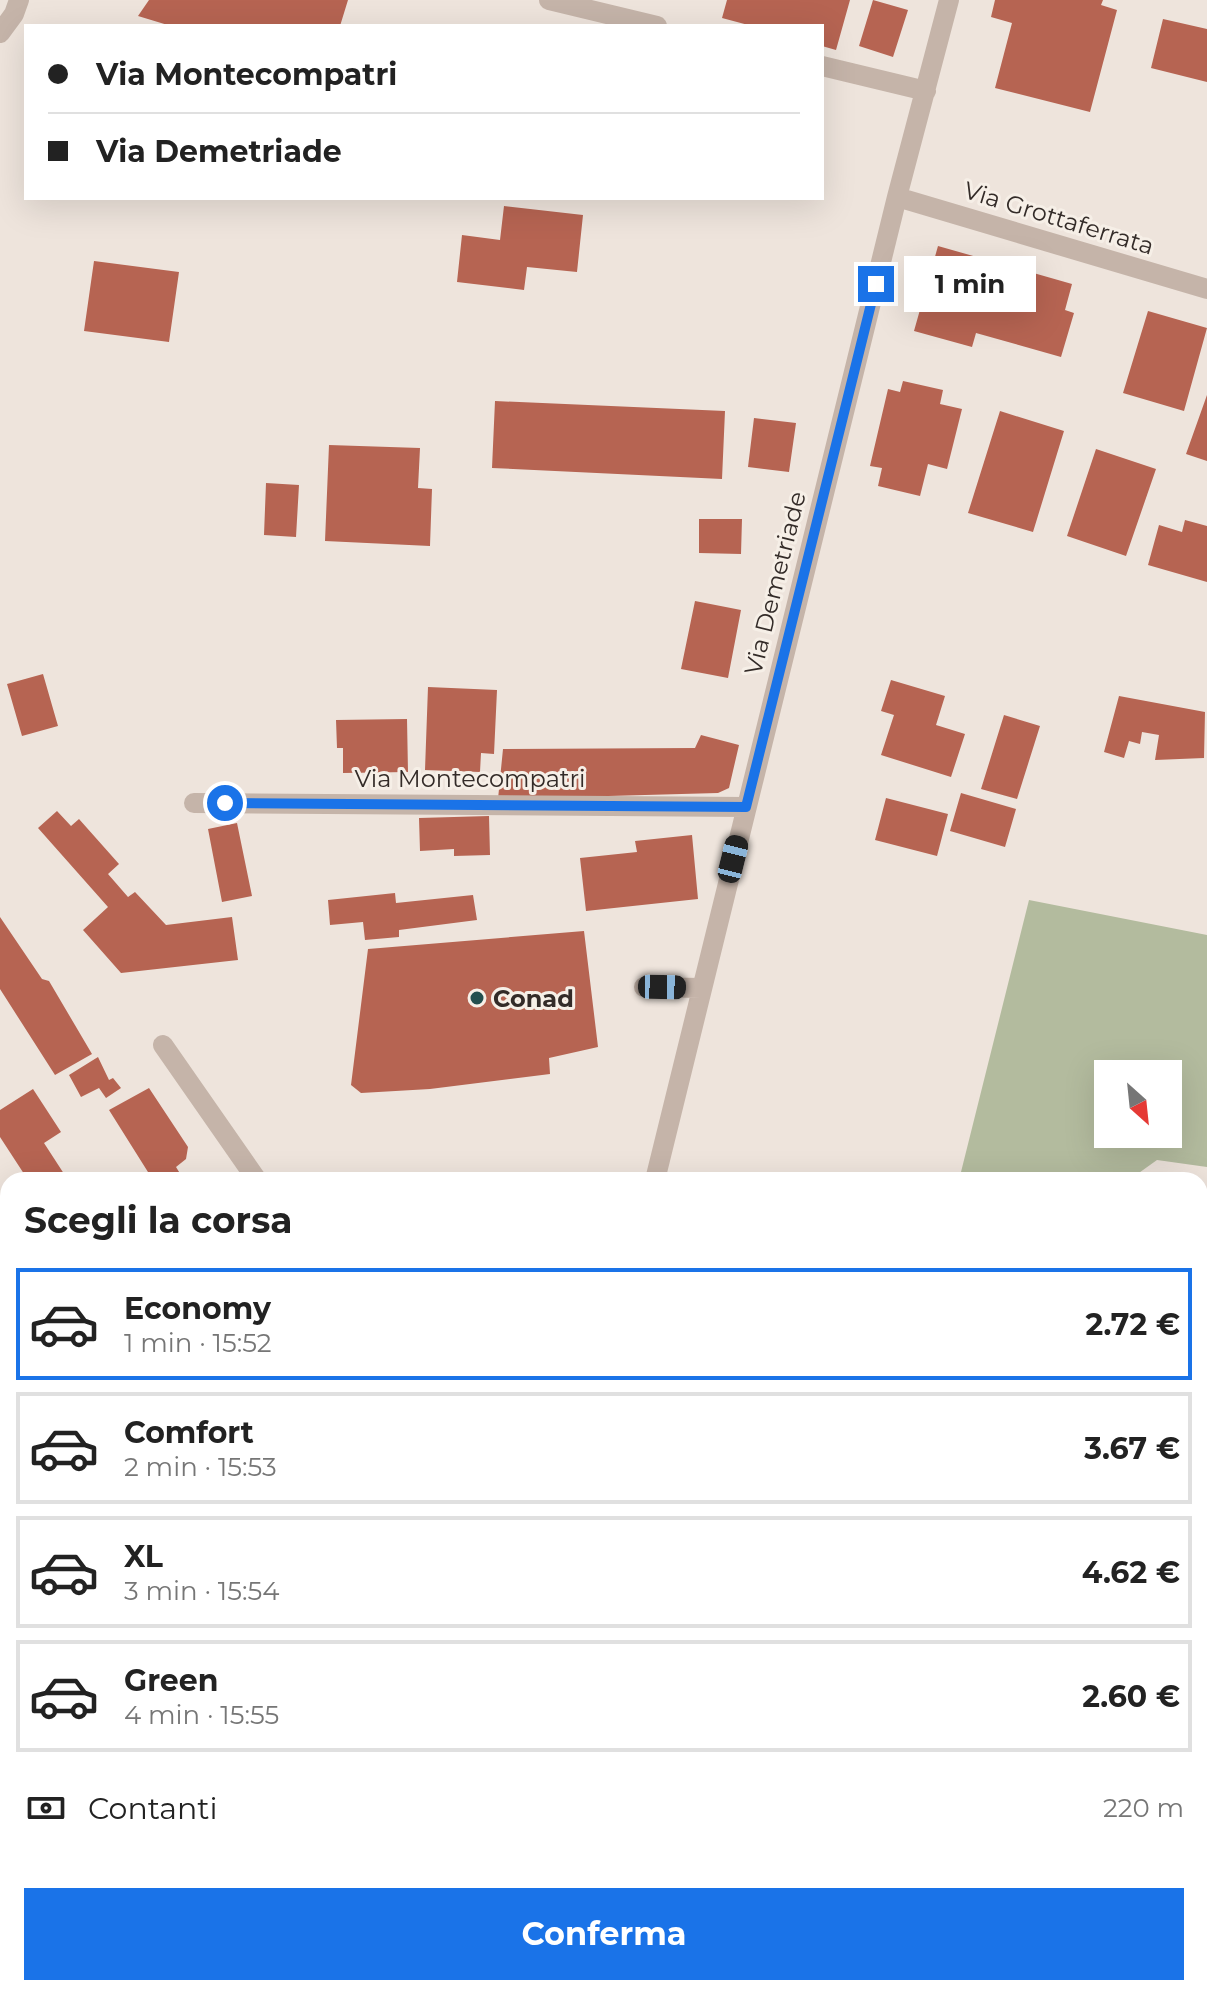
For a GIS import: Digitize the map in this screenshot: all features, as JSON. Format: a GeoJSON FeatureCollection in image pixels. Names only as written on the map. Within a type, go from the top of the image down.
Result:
{"type":"FeatureCollection","features":[{"type":"Feature","properties":{"kind":"street"},"geometry":{"type":"LineString","coordinates":[[0,33],[14,14],[19,0]]}},
{"type":"Feature","properties":{"kind":"street"},"geometry":{"type":"LineString","coordinates":[[549,0],[649,24]]}},
{"type":"Feature","properties":{"kind":"street","name":"Via Demetriade"},"geometry":{"type":"LineString","coordinates":[[657,1172],[897,197],[949,0]]}},
{"type":"Feature","properties":{"kind":"street"},"geometry":{"type":"LineString","coordinates":[[824,66],[926,91]]}},
{"type":"Feature","properties":{"kind":"street","name":"Via Grottaferrata"},"geometry":{"type":"LineString","coordinates":[[897,197],[1207,289]]}},
{"type":"Feature","properties":{"kind":"street","name":"Via Montecompatri"},"geometry":{"type":"LineString","coordinates":[[194,803],[746,807]]}},
{"type":"Feature","properties":{"kind":"street"},"geometry":{"type":"LineString","coordinates":[[644,987],[701,988]]}},
{"type":"Feature","properties":{"kind":"street"},"geometry":{"type":"LineString","coordinates":[[163,1045],[251,1172]]}},
{"type":"Feature","properties":{"kind":"green space"},"geometry":{"type":"Polygon","coordinates":[[[1029,900],[1207,935],[1207,1167],[1157,1160],[1140,1172],[961,1172],[1029,900]]]}},
{"type":"Feature","properties":{"kind":"building"},"geometry":{"type":"Polygon","coordinates":[[[149,0],[348,0],[341,24],[164,24],[138,16],[149,0]]]}},
{"type":"Feature","properties":{"kind":"building"},"geometry":{"type":"Polygon","coordinates":[[[727,0],[850,0],[836,50],[824,47],[824,24],[744,24],[722,18],[727,0]]]}},
{"type":"Feature","properties":{"kind":"building"},"geometry":{"type":"Polygon","coordinates":[[[873,0],[908,10],[893,57],[859,46],[873,0]]]}},
{"type":"Feature","properties":{"kind":"building"},"geometry":{"type":"Polygon","coordinates":[[[995,0],[1103,0],[1101,5],[1117,10],[1090,112],[995,88],[1012,23],[991,17],[995,0]]]}},
{"type":"Feature","properties":{"kind":"building"},"geometry":{"type":"Polygon","coordinates":[[[1163,19],[1207,29],[1207,82],[1151,68],[1163,19]]]}},
{"type":"Feature","properties":{"kind":"building"},"geometry":{"type":"Polygon","coordinates":[[[504,206],[583,215],[577,272],[527,267],[524,290],[457,282],[462,235],[500,240],[504,206]]]}},
{"type":"Feature","properties":{"kind":"building"},"geometry":{"type":"Polygon","coordinates":[[[938,246],[1072,284],[1065,310],[1074,313],[1061,357],[976,333],[972,347],[914,331],[938,246]]]}},
{"type":"Feature","properties":{"kind":"building"},"geometry":{"type":"Polygon","coordinates":[[[94,261],[179,272],[169,342],[84,331],[94,261]]]}},
{"type":"Feature","properties":{"kind":"building"},"geometry":{"type":"Polygon","coordinates":[[[1148,311],[1207,328],[1184,411],[1123,393],[1148,311]]]}},
{"type":"Feature","properties":{"kind":"building"},"geometry":{"type":"Polygon","coordinates":[[[903,381],[943,390],[940,404],[962,409],[947,469],[928,464],[920,496],[878,486],[882,468],[870,466],[888,389],[900,392],[903,381]]]}},
{"type":"Feature","properties":{"kind":"building"},"geometry":{"type":"Polygon","coordinates":[[[1207,395],[1207,461],[1186,454],[1207,395]]]}},
{"type":"Feature","properties":{"kind":"building"},"geometry":{"type":"Polygon","coordinates":[[[495,401],[725,411],[722,479],[492,468],[495,401]]]}},
{"type":"Feature","properties":{"kind":"building"},"geometry":{"type":"Polygon","coordinates":[[[1000,411],[1064,431],[1033,532],[968,513],[1000,411]]]}},
{"type":"Feature","properties":{"kind":"building"},"geometry":{"type":"Polygon","coordinates":[[[754,418],[796,423],[789,472],[748,467],[754,418]]]}},
{"type":"Feature","properties":{"kind":"building"},"geometry":{"type":"Polygon","coordinates":[[[329,445],[420,448],[418,488],[432,489],[430,546],[325,541],[329,445]]]}},
{"type":"Feature","properties":{"kind":"building"},"geometry":{"type":"Polygon","coordinates":[[[1096,449],[1156,469],[1126,556],[1067,536],[1096,449]]]}},
{"type":"Feature","properties":{"kind":"building"},"geometry":{"type":"Polygon","coordinates":[[[266,483],[299,485],[296,537],[264,535],[266,483]]]}},
{"type":"Feature","properties":{"kind":"building"},"geometry":{"type":"Polygon","coordinates":[[[699,519],[742,519],[741,554],[699,553],[699,519]]]}},
{"type":"Feature","properties":{"kind":"building"},"geometry":{"type":"Polygon","coordinates":[[[1185,520],[1207,526],[1207,582],[1148,565],[1159,525],[1182,532],[1185,520]]]}},
{"type":"Feature","properties":{"kind":"building"},"geometry":{"type":"Polygon","coordinates":[[[695,601],[741,610],[728,678],[681,669],[695,601]]]}},
{"type":"Feature","properties":{"kind":"building"},"geometry":{"type":"Polygon","coordinates":[[[43,674],[58,726],[22,736],[7,684],[43,674]]]}},
{"type":"Feature","properties":{"kind":"building"},"geometry":{"type":"Polygon","coordinates":[[[891,680],[945,696],[936,725],[965,734],[951,777],[881,755],[894,715],[881,711],[891,680]]]}},
{"type":"Feature","properties":{"kind":"building"},"geometry":{"type":"Polygon","coordinates":[[[428,687],[497,690],[494,754],[481,753],[480,772],[425,770],[428,687]]]}},
{"type":"Feature","properties":{"kind":"building"},"geometry":{"type":"Polygon","coordinates":[[[1119,696],[1205,712],[1204,758],[1155,760],[1159,735],[1142,732],[1140,744],[1129,741],[1124,758],[1104,752],[1119,696]]]}},
{"type":"Feature","properties":{"kind":"building"},"geometry":{"type":"Polygon","coordinates":[[[1004,715],[1040,726],[1017,799],[981,789],[1004,715]]]}},
{"type":"Feature","properties":{"kind":"building"},"geometry":{"type":"Polygon","coordinates":[[[407,719],[408,772],[343,773],[343,748],[337,748],[336,720],[407,719]]]}},
{"type":"Feature","properties":{"kind":"building"},"geometry":{"type":"Polygon","coordinates":[[[701,735],[739,745],[729,788],[718,793],[498,799],[503,749],[695,748],[701,735]]]}},
{"type":"Feature","properties":{"kind":"building"},"geometry":{"type":"Polygon","coordinates":[[[961,793],[1016,809],[1005,847],[950,831],[961,793]]]}},
{"type":"Feature","properties":{"kind":"building"},"geometry":{"type":"Polygon","coordinates":[[[886,798],[948,814],[937,856],[875,840],[886,798]]]}},
{"type":"Feature","properties":{"kind":"building"},"geometry":{"type":"Polygon","coordinates":[[[57,811],[71,826],[79,819],[119,864],[108,874],[128,897],[135,892],[166,925],[232,917],[238,960],[121,973],[83,930],[108,907],[38,828],[57,811]]]}},
{"type":"Feature","properties":{"kind":"building"},"geometry":{"type":"Polygon","coordinates":[[[489,816],[490,855],[454,856],[454,849],[420,851],[419,818],[489,816]]]}},
{"type":"Feature","properties":{"kind":"building"},"geometry":{"type":"Polygon","coordinates":[[[237,823],[252,896],[222,902],[208,829],[237,823]]]}},
{"type":"Feature","properties":{"kind":"building"},"geometry":{"type":"Polygon","coordinates":[[[692,835],[698,899],[586,911],[580,858],[637,852],[635,841],[692,835]]]}},
{"type":"Feature","properties":{"kind":"building"},"geometry":{"type":"Polygon","coordinates":[[[395,893],[396,903],[473,895],[477,920],[399,930],[399,937],[365,940],[363,922],[330,925],[328,900],[395,893]]]}},
{"type":"Feature","properties":{"kind":"building"},"geometry":{"type":"Polygon","coordinates":[[[0,917],[42,979],[49,981],[92,1054],[55,1075],[0,989],[0,917]]]}},
{"type":"Feature","properties":{"kind":"building","name":"Conad"},"geometry":{"type":"Polygon","coordinates":[[[584,931],[598,1047],[549,1058],[550,1074],[430,1089],[361,1093],[351,1085],[368,949],[584,931]]]}},
{"type":"Feature","properties":{"kind":"building"},"geometry":{"type":"Polygon","coordinates":[[[98,1057],[109,1080],[113,1078],[121,1088],[106,1098],[99,1088],[81,1097],[69,1075],[98,1057]]]}},
{"type":"Feature","properties":{"kind":"building"},"geometry":{"type":"Polygon","coordinates":[[[149,1088],[188,1147],[186,1159],[176,1167],[179,1172],[148,1172],[109,1110],[149,1088]]]}},
{"type":"Feature","properties":{"kind":"building"},"geometry":{"type":"Polygon","coordinates":[[[33,1089],[61,1132],[44,1143],[63,1172],[23,1172],[0,1137],[0,1110],[33,1089]]]}},
{"type":"Feature","properties":{"kind":"place","name":"Conad"},"geometry":{"type":"Point","coordinates":[477,998]}},
{"type":"Feature","properties":{"kind":"route"},"geometry":{"type":"LineString","coordinates":[[225,803],[746,807],[876,284]]}}]}
